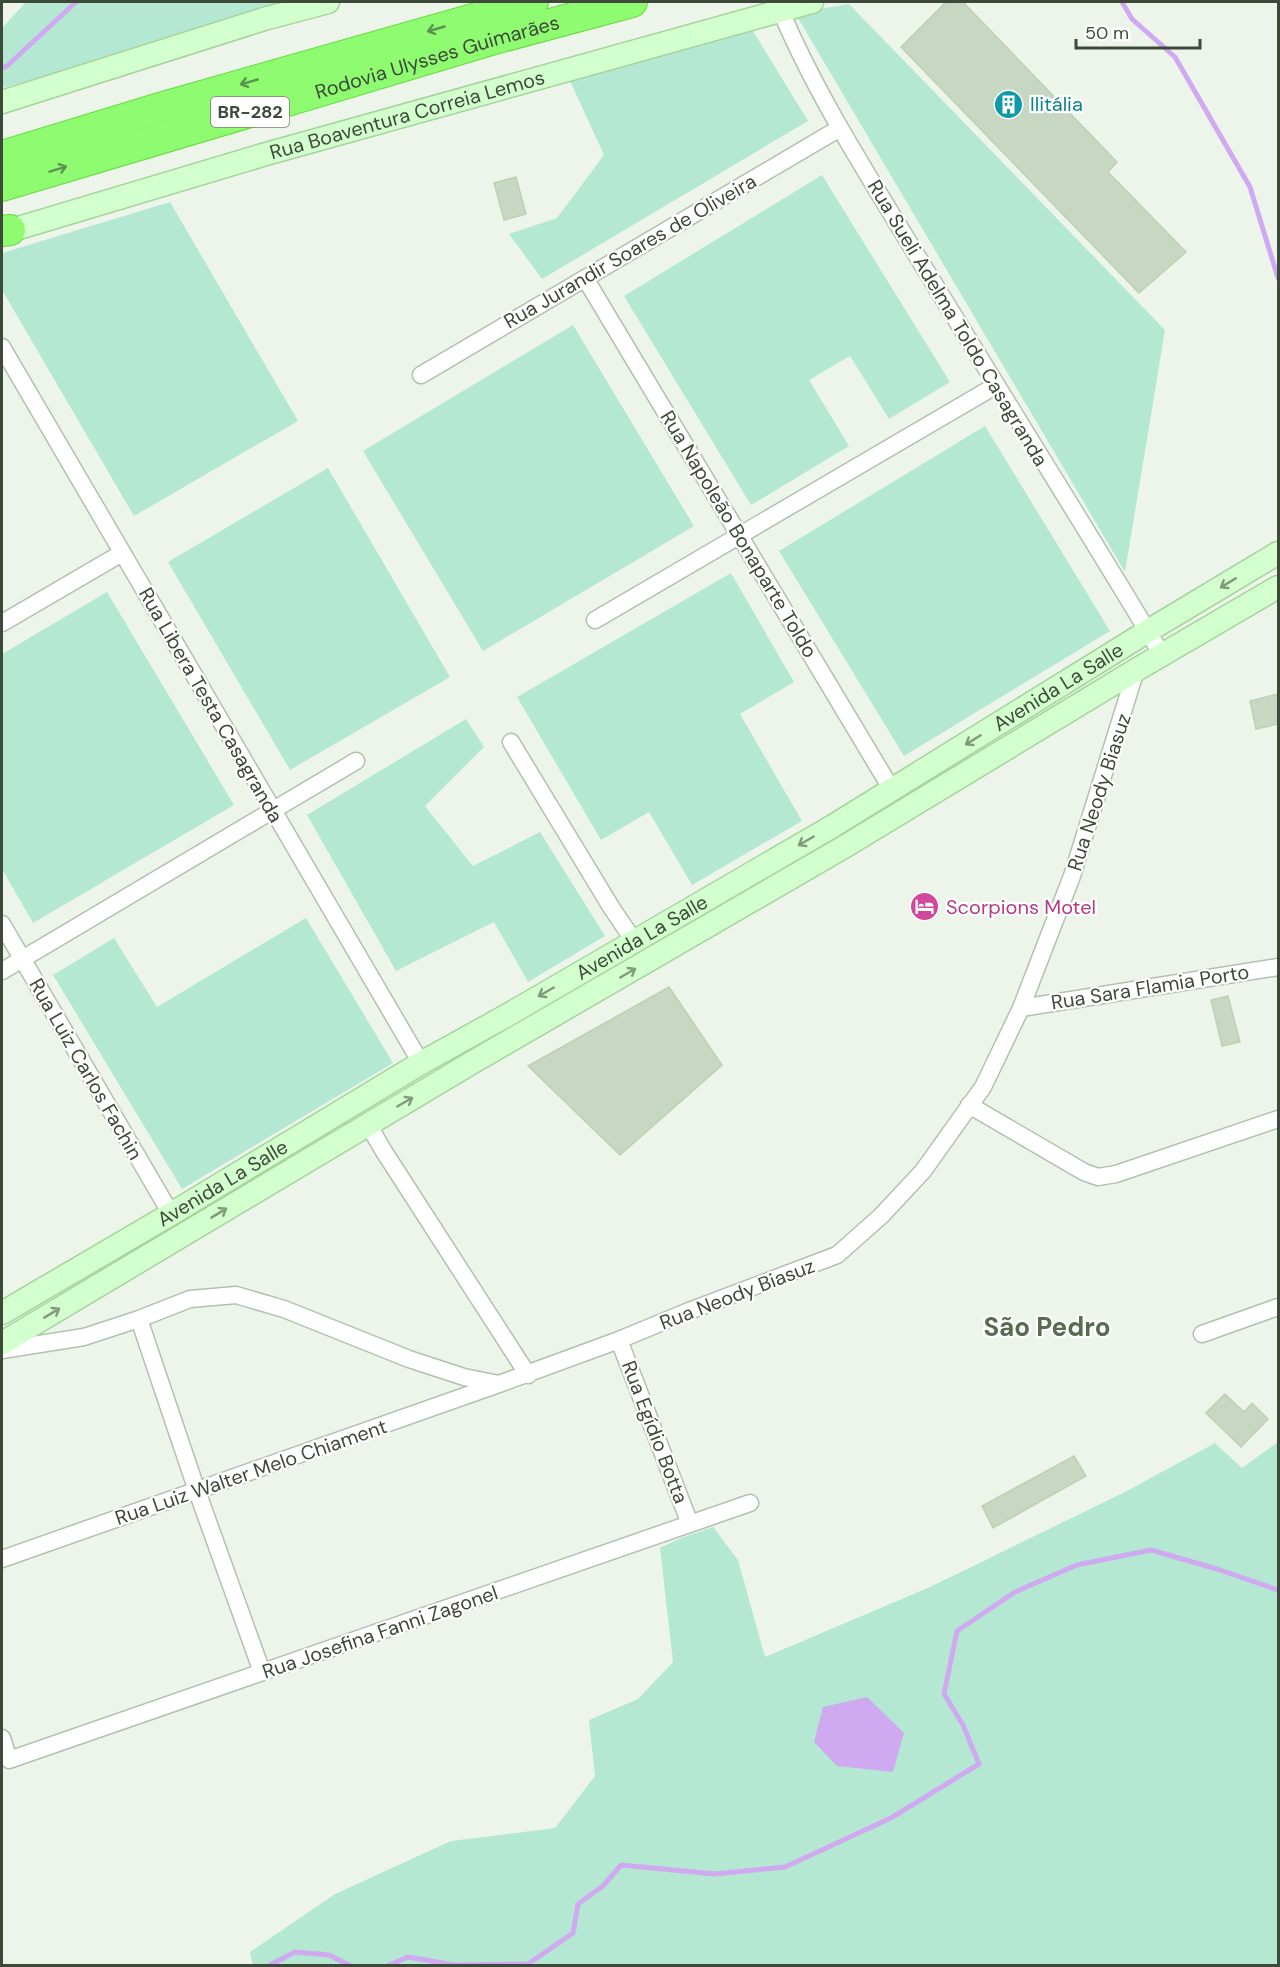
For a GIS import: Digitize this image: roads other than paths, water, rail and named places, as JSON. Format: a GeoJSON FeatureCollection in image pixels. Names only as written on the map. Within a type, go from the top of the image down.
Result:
{"type":"FeatureCollection","features":[{"type":"Feature","properties":{"kind":"highway","name":"Rodovia Ulysses Guimarães"},"geometry":{"type":"LineString","coordinates":[[2,156],[163,106],[532,2]]}},
{"type":"Feature","properties":{"kind":"highway","name":"Rodovia Ulysses Guimarães"},"geometry":{"type":"LineString","coordinates":[[2,186],[498,38],[632,2]]}},
{"type":"Feature","properties":{"kind":"main road"},"geometry":{"type":"LineString","coordinates":[[2,102],[264,19],[328,2]]}},
{"type":"Feature","properties":{"kind":"main road","name":"Rua Boaventura Correia Lemos"},"geometry":{"type":"LineString","coordinates":[[4,231],[266,154],[780,9],[812,2]]}},
{"type":"Feature","properties":{"kind":"main road","name":"Avenida La Salle"},"geometry":{"type":"LineString","coordinates":[[2,1313],[421,1063],[833,826],[1278,553]]}},
{"type":"Feature","properties":{"kind":"main road","name":"Avenida La Salle"},"geometry":{"type":"LineString","coordinates":[[2,1343],[368,1124],[844,847],[1278,587]]}},
{"type":"Feature","properties":{"kind":"main road"},"geometry":{"type":"LineString","coordinates":[[833,826],[844,847]]}},
{"type":"Feature","properties":{"kind":"main road"},"geometry":{"type":"LineString","coordinates":[[506,1016],[518,1037]]}},
{"type":"Feature","properties":{"kind":"street","name":"Rua Sueli Adelma Toldo Casagranda"},"geometry":{"type":"LineString","coordinates":[[780,9],[840,128],[995,386],[1162,655]]}},
{"type":"Feature","properties":{"kind":"street","name":"Rua Jurandir Soares de Oliveira"},"geometry":{"type":"LineString","coordinates":[[421,375],[840,128]]}},
{"type":"Feature","properties":{"kind":"street","name":"Rua Napoleão Bonaparte Toldo"},"geometry":{"type":"LineString","coordinates":[[585,278],[892,790]]}},
{"type":"Feature","properties":{"kind":"street","name":"Rua Libera Testa Casagranda"},"geometry":{"type":"LineString","coordinates":[[2,347],[421,1063]]}},
{"type":"Feature","properties":{"kind":"street"},"geometry":{"type":"LineString","coordinates":[[595,620],[995,386]]}},
{"type":"Feature","properties":{"kind":"street"},"geometry":{"type":"LineString","coordinates":[[2,623],[122,553]]}},
{"type":"Feature","properties":{"kind":"street","name":"Rua Neody Biasuz"},"geometry":{"type":"LineString","coordinates":[[2,1350],[84,1337],[140,1319],[190,1299],[236,1295],[284,1309],[409,1359],[464,1377],[499,1384],[620,1340],[689,1311],[837,1255],[881,1216],[923,1171],[983,1088],[1021,1008],[1072,876],[1136,670]]}},
{"type":"Feature","properties":{"kind":"street"},"geometry":{"type":"LineString","coordinates":[[511,742],[634,941]]}},
{"type":"Feature","properties":{"kind":"street"},"geometry":{"type":"LineString","coordinates":[[2,971],[356,761]]}},
{"type":"Feature","properties":{"kind":"street","name":"Rua Luiz Carlos Fachin"},"geometry":{"type":"LineString","coordinates":[[2,924],[171,1214]]}},
{"type":"Feature","properties":{"kind":"street","name":"Rua Sara Flamia Porto"},"geometry":{"type":"LineString","coordinates":[[1021,1008],[1278,967]]}},
{"type":"Feature","properties":{"kind":"street"},"geometry":{"type":"LineString","coordinates":[[969,1105],[1074,1166],[1098,1177],[1116,1174],[1278,1119]]}},
{"type":"Feature","properties":{"kind":"street"},"geometry":{"type":"LineString","coordinates":[[368,1124],[528,1375]]}},
{"type":"Feature","properties":{"kind":"street"},"geometry":{"type":"LineString","coordinates":[[1202,1334],[1278,1307]]}},
{"type":"Feature","properties":{"kind":"street"},"geometry":{"type":"LineString","coordinates":[[140,1319],[197,1491],[262,1672]]}},
{"type":"Feature","properties":{"kind":"street","name":"Rua Egídio Botta"},"geometry":{"type":"LineString","coordinates":[[620,1340],[690,1524]]}},
{"type":"Feature","properties":{"kind":"street","name":"Rua Luiz Walter Melo Chiament"},"geometry":{"type":"LineString","coordinates":[[2,1559],[499,1384]]}},
{"type":"Feature","properties":{"kind":"street","name":"Rua Josefina Fanni Zagonel"},"geometry":{"type":"LineString","coordinates":[[2,1738],[9,1760],[750,1503]]}},
{"type":"Feature","properties":{"kind":"waterway"},"geometry":{"type":"LineString","coordinates":[[2,68],[7,66],[76,2]]}},
{"type":"Feature","properties":{"kind":"waterway"},"geometry":{"type":"LineString","coordinates":[[1122,2],[1132,19],[1175,57],[1250,187],[1278,278]]}},
{"type":"Feature","properties":{"kind":"waterway"},"geometry":{"type":"LineString","coordinates":[[387,1966],[408,1957],[454,1965],[528,1964],[573,1933],[578,1904],[603,1886],[621,1865],[715,1874],[785,1867],[891,1818],[979,1764],[963,1725],[944,1694],[957,1631],[1015,1592],[1077,1565],[1151,1550],[1278,1590]]}},
{"type":"Feature","properties":{"kind":"waterway"},"geometry":{"type":"LineString","coordinates":[[268,1966],[295,1952],[329,1955],[351,1966]]}},
{"type":"Feature","properties":{"kind":"place","name":"Ilitália"},"geometry":{"type":"Point","coordinates":[1009,104]}},
{"type":"Feature","properties":{"kind":"place","name":"Scorpions Motel"},"geometry":{"type":"Point","coordinates":[925,907]}},
{"type":"Feature","properties":{"kind":"district","name":"São Pedro"},"geometry":{"type":"Point","coordinates":[1047,1327]}}]}
